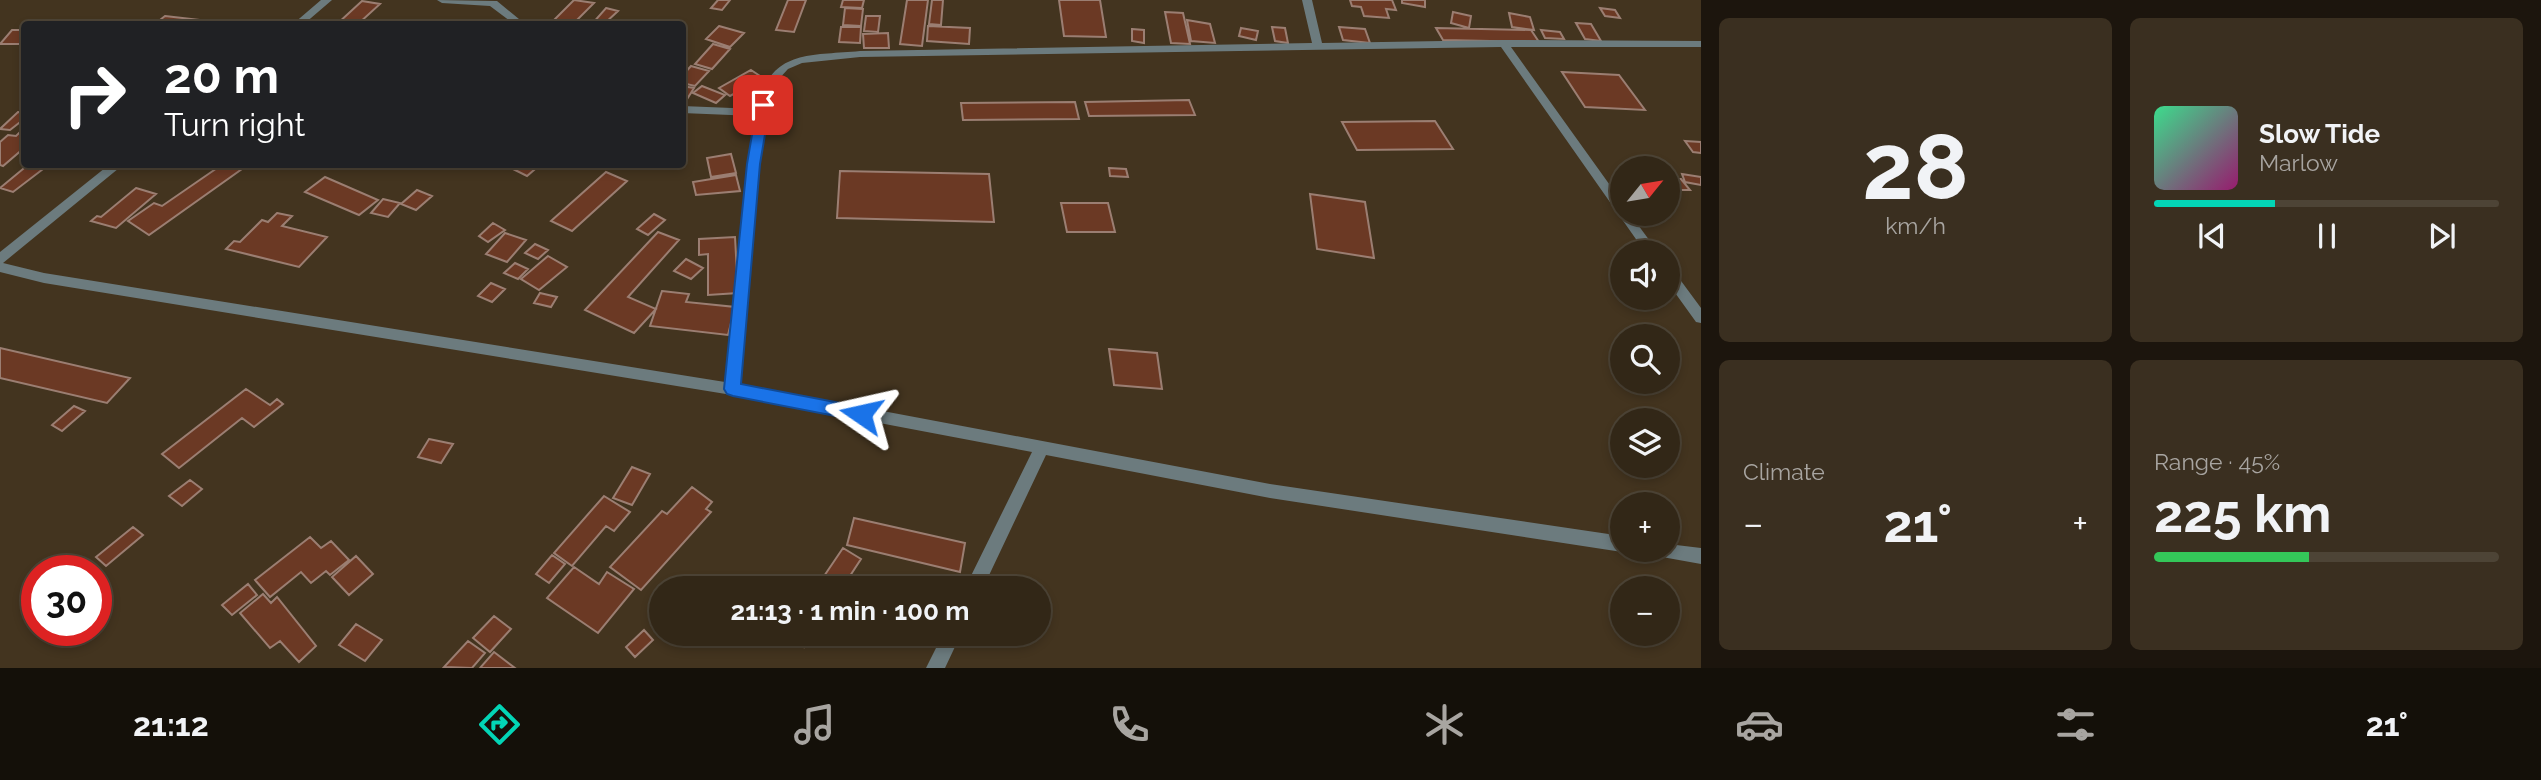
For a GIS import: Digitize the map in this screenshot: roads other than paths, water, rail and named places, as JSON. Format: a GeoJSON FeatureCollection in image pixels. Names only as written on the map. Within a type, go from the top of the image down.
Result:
{"type":"FeatureCollection","features":[{"type":"Feature","properties":{"kind":"street"},"geometry":{"type":"LineString","coordinates":[[302,21],[327,0]]}},
{"type":"Feature","properties":{"kind":"street"},"geometry":{"type":"LineString","coordinates":[[442,0],[493,3],[516,21]]}},
{"type":"Feature","properties":{"kind":"street"},"geometry":{"type":"LineString","coordinates":[[1307,0],[1318,46]]}},
{"type":"Feature","properties":{"kind":"street"},"geometry":{"type":"LineString","coordinates":[[1503,43],[1610,194]]}},
{"type":"Feature","properties":{"kind":"street"},"geometry":{"type":"LineString","coordinates":[[733,389],[753,164],[762,113],[772,80],[784,67],[800,60],[820,56],[1318,46],[1701,44]]}},
{"type":"Feature","properties":{"kind":"street"},"geometry":{"type":"LineString","coordinates":[[686,109],[762,113]]}},
{"type":"Feature","properties":{"kind":"street"},"geometry":{"type":"LineString","coordinates":[[0,259],[113,168]]}},
{"type":"Feature","properties":{"kind":"street"},"geometry":{"type":"LineString","coordinates":[[0,267],[44,278],[733,389],[1270,491],[1610,542]]}},
{"type":"Feature","properties":{"kind":"street"},"geometry":{"type":"LineString","coordinates":[[1680,289],[1701,318]]}},
{"type":"Feature","properties":{"kind":"street"},"geometry":{"type":"LineString","coordinates":[[980,576],[1041,449]]}},
{"type":"Feature","properties":{"kind":"street"},"geometry":{"type":"LineString","coordinates":[[1680,553],[1701,556]]}},
{"type":"Feature","properties":{"kind":"street"},"geometry":{"type":"LineString","coordinates":[[935,668],[946,646]]}}]}
